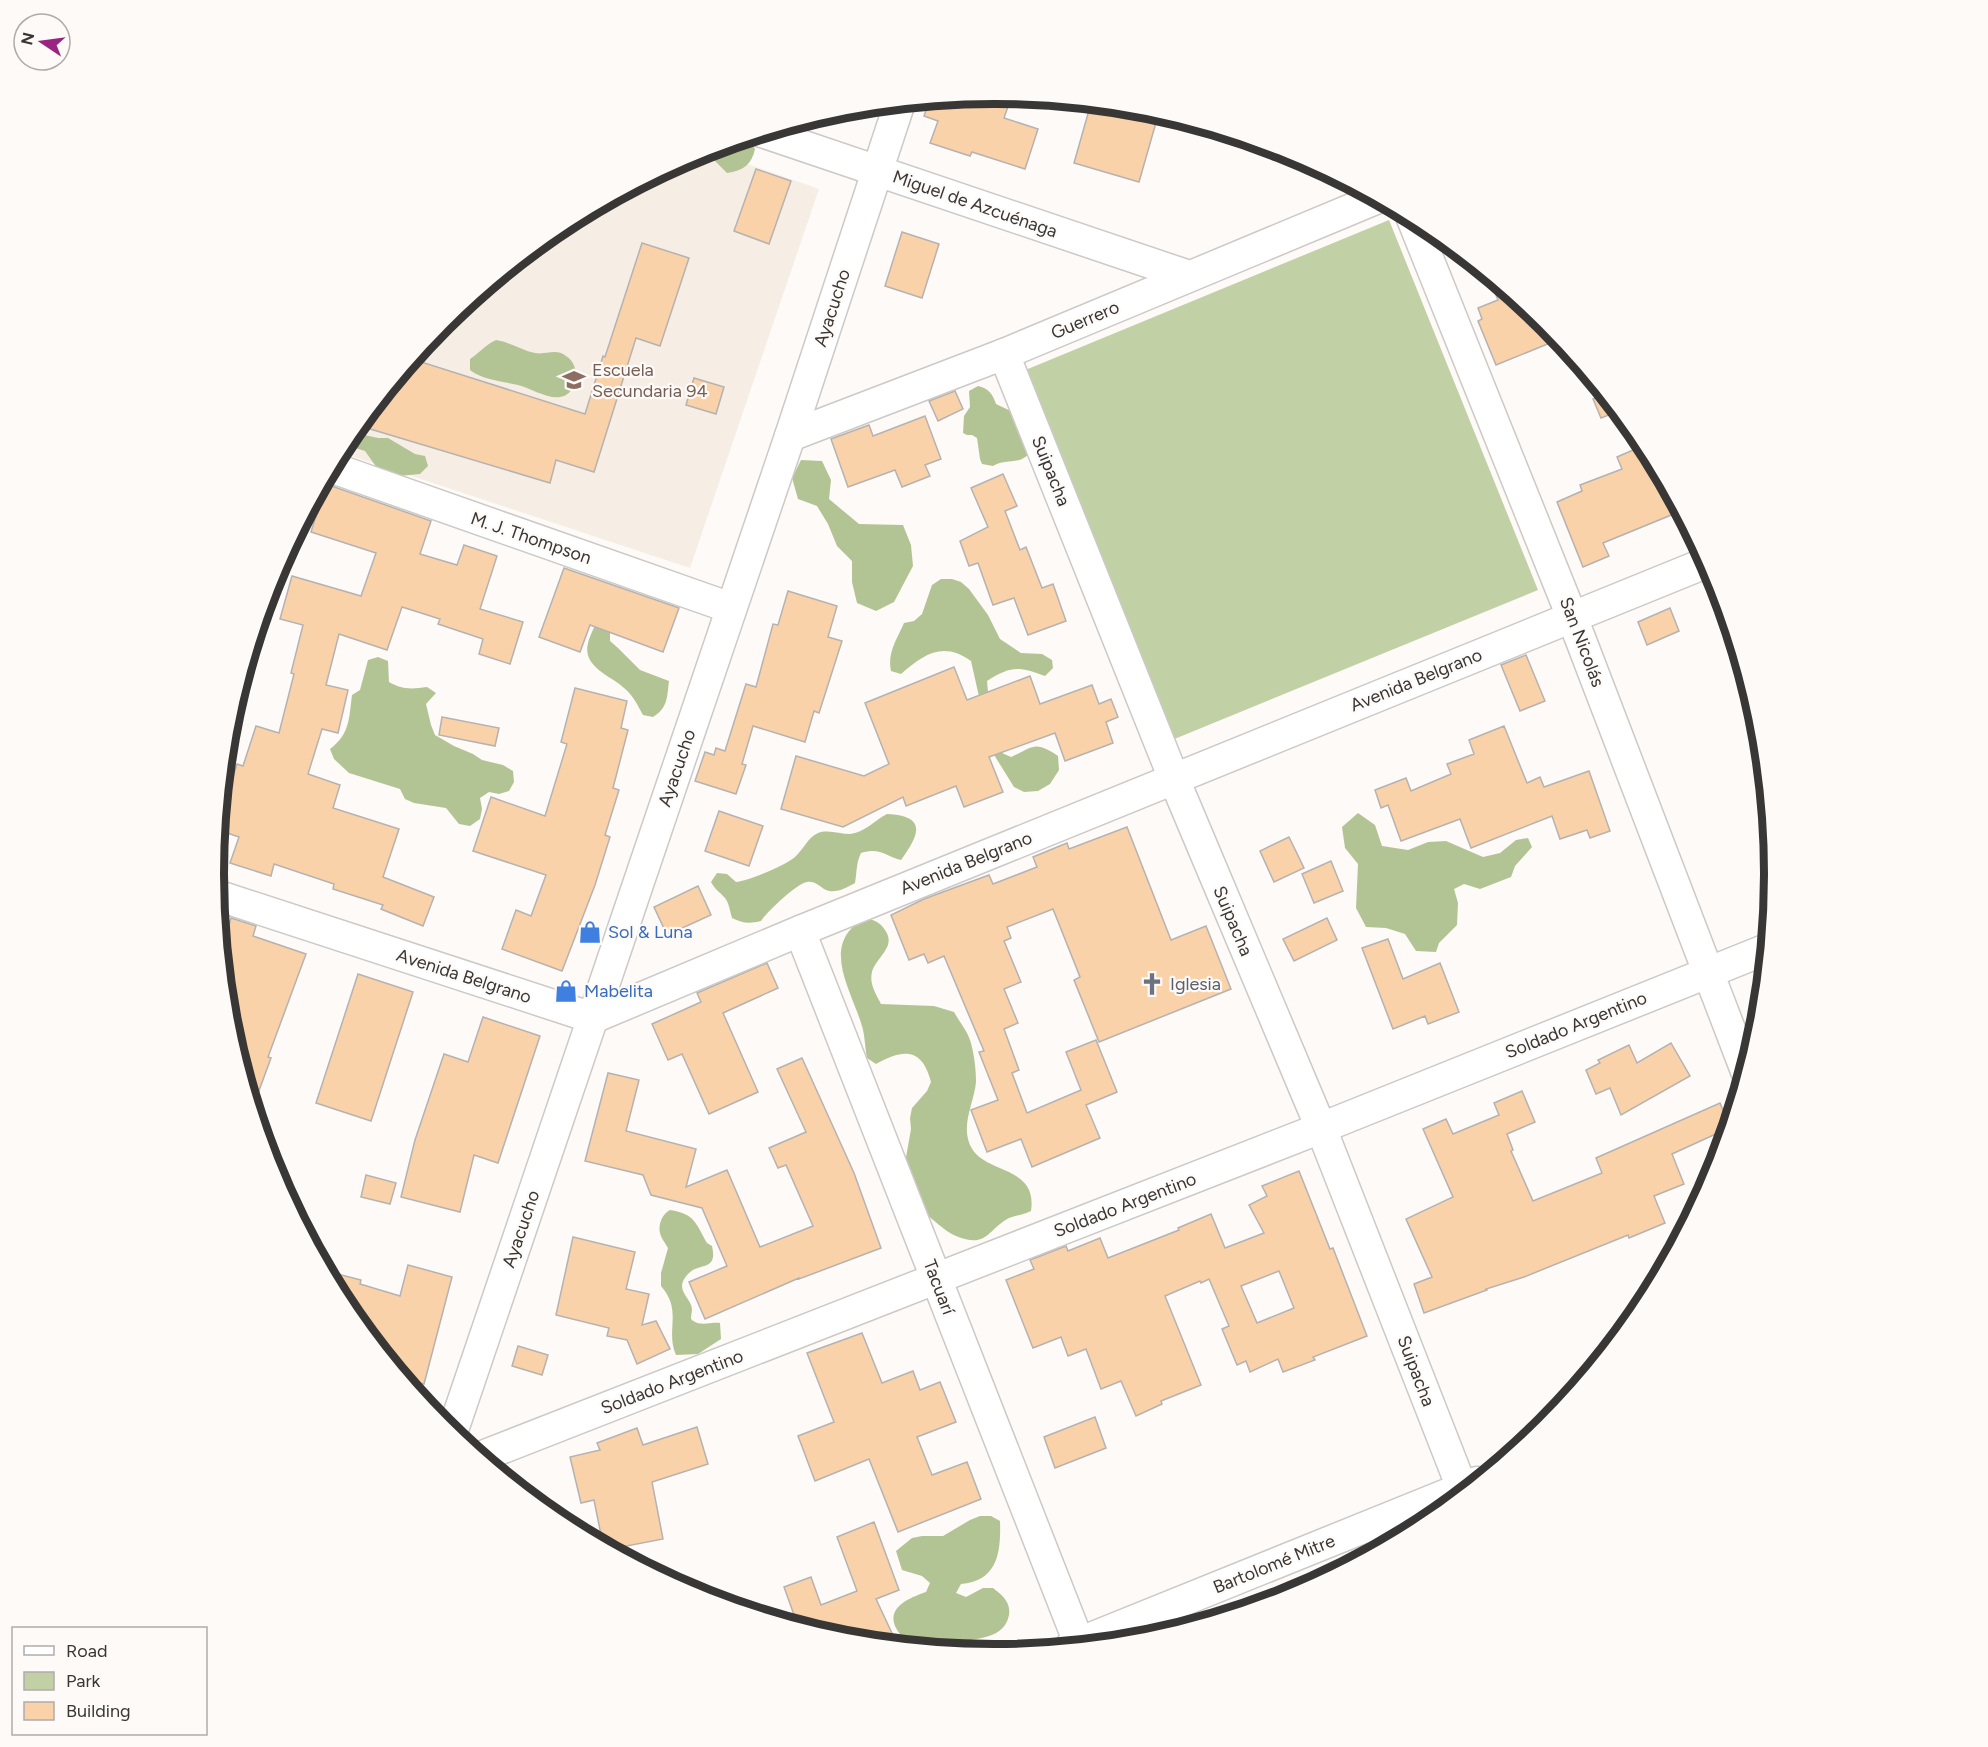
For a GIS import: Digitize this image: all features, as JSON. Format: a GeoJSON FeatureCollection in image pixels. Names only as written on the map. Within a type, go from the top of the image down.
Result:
{"type":"FeatureCollection","features":[{"type":"Feature","properties":{"kind":"street","name":"Ayacucho"},"geometry":{"type":"LineString","coordinates":[[456,1423],[790,436],[897,110]]}},
{"type":"Feature","properties":{"kind":"street","name":"Miguel de Azcuénaga"},"geometry":{"type":"LineString","coordinates":[[774,136],[1189,276]]}},
{"type":"Feature","properties":{"kind":"street"},"geometry":{"type":"LineString","coordinates":[[1343,213],[1350,191]]}},
{"type":"Feature","properties":{"kind":"street","name":"Guerrero"},"geometry":{"type":"LineString","coordinates":[[790,436],[1004,354],[1369,202]]}},
{"type":"Feature","properties":{"kind":"street","name":"San Nicolás"},"geometry":{"type":"LineString","coordinates":[[1416,230],[1572,617],[1741,1059]]}},
{"type":"Feature","properties":{"kind":"street","name":"Suipacha"},"geometry":{"type":"LineString","coordinates":[[1004,354],[1174,779],[1468,1480]]}},
{"type":"Feature","properties":{"kind":"street","name":"M. J. Thompson"},"geometry":{"type":"LineString","coordinates":[[339,470],[731,608]]}},
{"type":"Feature","properties":{"kind":"street","name":"Avenida Belgrano"},"geometry":{"type":"LineString","coordinates":[[225,898],[593,1018],[800,931],[1699,566]]}},
{"type":"Feature","properties":{"kind":"street","name":"Tacuarí"},"geometry":{"type":"LineString","coordinates":[[800,931],[936,1279],[1073,1639]]}},
{"type":"Feature","properties":{"kind":"street","name":"Soldado Argentino"},"geometry":{"type":"LineString","coordinates":[[487,1453],[1320,1128],[1759,952]]}},
{"type":"Feature","properties":{"kind":"street","name":"Bartolomé Mitre"},"geometry":{"type":"LineString","coordinates":[[1095,1637],[1451,1493]]}},
{"type":"Feature","properties":{"kind":"shaded area","name":"Escuela Secundaria 94"},"geometry":{"type":"Polygon","coordinates":[[[720,154],[819,189],[690,568],[348,455],[383,405],[415,366],[486,295],[525,263],[566,233],[609,207],[653,183],[720,154]]]}},
{"type":"Feature","properties":{"kind":"green space"},"geometry":{"type":"Polygon","coordinates":[[[751,142],[755,149],[749,163],[738,171],[727,173],[711,157],[751,142]]]}},
{"type":"Feature","properties":{"kind":"green space"},"geometry":{"type":"Polygon","coordinates":[[[1389,220],[1538,590],[1172,740],[1023,371],[1389,220]]]}},
{"type":"Feature","properties":{"kind":"green space"},"geometry":{"type":"Polygon","coordinates":[[[496,340],[535,353],[555,352],[566,356],[572,362],[575,370],[576,381],[572,389],[561,397],[546,396],[518,385],[486,378],[470,370],[470,359],[496,340]]]}},
{"type":"Feature","properties":{"kind":"green space"},"geometry":{"type":"Polygon","coordinates":[[[978,386],[990,392],[996,404],[1019,415],[1031,451],[1023,459],[993,466],[982,464],[977,438],[963,433],[964,416],[970,407],[969,391],[978,386]]]}},
{"type":"Feature","properties":{"kind":"green space"},"geometry":{"type":"Polygon","coordinates":[[[362,434],[388,438],[415,454],[425,456],[428,466],[420,474],[399,476],[377,468],[365,451],[353,447],[362,434]]]}},
{"type":"Feature","properties":{"kind":"green space"},"geometry":{"type":"Polygon","coordinates":[[[801,460],[822,461],[831,480],[829,499],[859,524],[903,525],[911,545],[913,566],[894,602],[876,611],[857,603],[852,582],[852,561],[837,546],[817,506],[798,499],[792,478],[801,460]]]}},
{"type":"Feature","properties":{"kind":"green space"},"geometry":{"type":"Polygon","coordinates":[[[941,579],[961,582],[969,589],[988,615],[1000,639],[1021,653],[1042,654],[1052,660],[1053,668],[1045,676],[1028,670],[1015,669],[1002,672],[987,681],[990,712],[1002,742],[1002,753],[1011,757],[1030,748],[1039,747],[1058,756],[1059,770],[1050,784],[1038,791],[1024,792],[1014,787],[991,750],[971,661],[961,655],[943,651],[926,656],[901,674],[891,671],[890,658],[904,623],[914,621],[922,614],[932,585],[941,579]]]}},
{"type":"Feature","properties":{"kind":"green space"},"geometry":{"type":"Polygon","coordinates":[[[601,612],[610,622],[610,641],[640,670],[669,681],[664,706],[653,717],[643,715],[627,691],[598,670],[589,658],[588,643],[601,612]]]}},
{"type":"Feature","properties":{"kind":"green space"},"geometry":{"type":"Polygon","coordinates":[[[378,657],[388,661],[389,682],[408,688],[427,687],[436,693],[426,704],[435,735],[482,760],[503,765],[513,771],[514,782],[509,791],[499,794],[489,792],[480,798],[482,809],[480,819],[470,826],[459,824],[446,808],[414,803],[405,799],[400,789],[349,773],[334,759],[330,749],[345,731],[352,695],[360,690],[368,660],[378,657]]]}},
{"type":"Feature","properties":{"kind":"green space"},"geometry":{"type":"Polygon","coordinates":[[[1358,813],[1375,825],[1382,846],[1408,850],[1428,842],[1446,841],[1483,857],[1500,853],[1516,840],[1528,838],[1532,847],[1515,866],[1511,877],[1480,889],[1464,884],[1454,889],[1458,903],[1457,925],[1439,943],[1436,952],[1416,951],[1405,934],[1386,928],[1366,927],[1356,908],[1358,864],[1345,848],[1342,827],[1358,813]]]}},
{"type":"Feature","properties":{"kind":"green space"},"geometry":{"type":"Polygon","coordinates":[[[887,814],[909,819],[916,828],[912,843],[901,860],[873,851],[861,853],[855,883],[832,891],[812,882],[802,884],[782,899],[761,921],[746,922],[732,918],[726,900],[711,882],[717,873],[727,874],[736,882],[758,876],[790,860],[798,854],[811,837],[818,833],[826,831],[855,833],[887,814]]]}},
{"type":"Feature","properties":{"kind":"green space"},"geometry":{"type":"Polygon","coordinates":[[[865,918],[879,923],[888,936],[887,947],[871,976],[881,1004],[934,1006],[954,1012],[969,1037],[974,1061],[976,1082],[967,1129],[970,1145],[977,1155],[986,1161],[1018,1177],[1026,1185],[1031,1196],[1031,1211],[1009,1218],[981,1239],[974,1240],[956,1236],[921,1212],[905,1163],[912,1108],[927,1091],[931,1082],[922,1062],[910,1054],[895,1056],[876,1064],[867,1058],[863,1030],[846,982],[841,954],[844,941],[851,929],[865,918]]]}},
{"type":"Feature","properties":{"kind":"green space"},"geometry":{"type":"Polygon","coordinates":[[[670,1210],[690,1217],[697,1224],[707,1243],[712,1246],[713,1254],[710,1263],[692,1270],[682,1285],[691,1305],[691,1319],[701,1324],[720,1323],[721,1339],[698,1354],[676,1355],[672,1337],[673,1312],[668,1295],[661,1286],[661,1273],[668,1248],[661,1235],[660,1227],[661,1220],[670,1210]]]}},
{"type":"Feature","properties":{"kind":"green space"},"geometry":{"type":"Polygon","coordinates":[[[980,1516],[991,1516],[1000,1521],[1000,1544],[995,1563],[990,1571],[973,1582],[961,1584],[956,1593],[966,1597],[983,1588],[993,1588],[1003,1596],[1009,1606],[1009,1615],[1005,1624],[992,1635],[961,1643],[903,1638],[895,1626],[894,1613],[902,1603],[926,1592],[930,1583],[922,1576],[902,1570],[896,1551],[912,1538],[943,1536],[980,1516]]]}},
{"type":"Feature","properties":{"kind":"building"},"geometry":{"type":"Polygon","coordinates":[[[1009,104],[1004,118],[1038,129],[1025,169],[972,152],[970,156],[930,143],[938,121],[924,116],[927,107],[1009,104]]]}},
{"type":"Feature","properties":{"kind":"building"},"geometry":{"type":"Polygon","coordinates":[[[1089,109],[1156,121],[1139,182],[1074,163],[1089,109]]]}},
{"type":"Feature","properties":{"kind":"building"},"geometry":{"type":"Polygon","coordinates":[[[756,169],[791,181],[769,244],[734,231],[756,169]]]}},
{"type":"Feature","properties":{"kind":"building"},"geometry":{"type":"Polygon","coordinates":[[[902,232],[939,244],[922,298],[885,286],[902,232]]]}},
{"type":"Feature","properties":{"kind":"building"},"geometry":{"type":"Polygon","coordinates":[[[642,243],[689,258],[660,346],[636,338],[594,472],[556,460],[550,483],[367,428],[419,361],[585,414],[603,356],[605,357],[642,243]]]}},
{"type":"Feature","properties":{"kind":"building"},"geometry":{"type":"Polygon","coordinates":[[[1493,288],[1551,343],[1496,365],[1478,321],[1482,319],[1478,308],[1498,300],[1493,288]]]}},
{"type":"Feature","properties":{"kind":"building"},"geometry":{"type":"Polygon","coordinates":[[[694,378],[724,387],[716,414],[686,405],[694,378]]]}},
{"type":"Feature","properties":{"kind":"building"},"geometry":{"type":"Polygon","coordinates":[[[955,391],[963,409],[938,421],[929,401],[955,391]]]}},
{"type":"Feature","properties":{"kind":"building"},"geometry":{"type":"Polygon","coordinates":[[[1598,397],[1611,414],[1601,418],[1593,399],[1598,397]]]}},
{"type":"Feature","properties":{"kind":"building"},"geometry":{"type":"Polygon","coordinates":[[[925,416],[941,459],[925,465],[930,476],[902,487],[895,470],[848,487],[831,439],[869,425],[873,436],[925,416]]]}},
{"type":"Feature","properties":{"kind":"building"},"geometry":{"type":"Polygon","coordinates":[[[1636,449],[1674,514],[1603,543],[1609,556],[1583,567],[1557,502],[1582,491],[1580,485],[1622,469],[1617,457],[1636,449]]]}},
{"type":"Feature","properties":{"kind":"building"},"geometry":{"type":"Polygon","coordinates":[[[1003,474],[1017,506],[1005,511],[1020,550],[1026,547],[1042,588],[1053,584],[1066,621],[1028,635],[1014,598],[993,605],[978,563],[969,566],[960,541],[988,527],[971,488],[1003,474]]]}},
{"type":"Feature","properties":{"kind":"building"},"geometry":{"type":"Polygon","coordinates":[[[329,485],[431,521],[420,554],[457,565],[464,545],[497,556],[480,609],[523,622],[510,664],[479,654],[483,639],[438,624],[440,619],[402,607],[387,650],[339,634],[326,685],[348,690],[338,733],[322,729],[308,774],[340,785],[333,808],[399,829],[383,877],[434,897],[423,926],[381,909],[383,905],[333,889],[334,884],[274,864],[271,876],[230,863],[239,837],[226,833],[230,788],[237,764],[243,766],[256,726],[279,733],[294,674],[291,673],[303,625],[280,619],[292,576],[361,596],[376,553],[311,532],[322,498],[329,485]]]}},
{"type":"Feature","properties":{"kind":"building"},"geometry":{"type":"Polygon","coordinates":[[[564,568],[679,608],[663,652],[590,625],[580,652],[539,637],[564,568]]]}},
{"type":"Feature","properties":{"kind":"building"},"geometry":{"type":"Polygon","coordinates":[[[788,591],[837,606],[828,637],[842,641],[819,713],[814,711],[805,742],[753,726],[742,764],[746,765],[736,794],[695,781],[705,752],[714,755],[716,748],[725,751],[746,684],[756,687],[773,624],[778,625],[788,591]]]}},
{"type":"Feature","properties":{"kind":"building"},"geometry":{"type":"Polygon","coordinates":[[[1670,608],[1679,631],[1647,645],[1638,622],[1670,608]]]}},
{"type":"Feature","properties":{"kind":"building"},"geometry":{"type":"Polygon","coordinates":[[[1526,655],[1545,701],[1520,711],[1501,665],[1526,655]]]}},
{"type":"Feature","properties":{"kind":"building"},"geometry":{"type":"Polygon","coordinates":[[[954,667],[967,700],[1030,676],[1040,704],[1092,685],[1099,704],[1111,699],[1118,717],[1106,722],[1113,743],[1065,761],[1055,733],[989,757],[1003,792],[964,807],[956,786],[906,806],[903,797],[843,827],[781,809],[796,756],[864,776],[889,764],[865,703],[954,667]]]}},
{"type":"Feature","properties":{"kind":"building"},"geometry":{"type":"Polygon","coordinates":[[[575,688],[627,701],[621,728],[628,730],[613,788],[619,790],[605,835],[610,837],[595,885],[562,971],[502,949],[516,910],[531,916],[546,875],[473,851],[491,797],[545,816],[567,744],[561,742],[575,688]]]}},
{"type":"Feature","properties":{"kind":"building"},"geometry":{"type":"Polygon","coordinates":[[[442,717],[499,728],[495,746],[439,735],[442,717]]]}},
{"type":"Feature","properties":{"kind":"building"},"geometry":{"type":"Polygon","coordinates":[[[1504,726],[1527,783],[1540,777],[1544,787],[1589,771],[1610,831],[1590,838],[1587,830],[1560,839],[1552,816],[1471,848],[1460,819],[1401,841],[1388,805],[1381,808],[1375,790],[1406,778],[1411,791],[1451,774],[1447,764],[1474,754],[1469,740],[1504,726]]]}},
{"type":"Feature","properties":{"kind":"building"},"geometry":{"type":"Polygon","coordinates":[[[719,811],[763,826],[749,866],[705,851],[719,811]]]}},
{"type":"Feature","properties":{"kind":"building"},"geometry":{"type":"Polygon","coordinates":[[[1127,827],[1171,940],[1206,926],[1231,989],[1099,1042],[1074,980],[1080,977],[1053,909],[1007,927],[1011,938],[1004,941],[1021,982],[1004,989],[1018,1023],[1004,1029],[1019,1070],[1012,1073],[1027,1113],[1081,1090],[1066,1052],[1096,1040],[1117,1092],[1086,1105],[1100,1138],[1032,1167],[1021,1139],[987,1152],[971,1110],[998,1100],[979,1052],[984,1051],[944,956],[928,963],[924,954],[909,960],[891,915],[924,899],[989,875],[993,884],[1037,867],[1033,857],[1067,843],[1069,849],[1127,827]]]}},
{"type":"Feature","properties":{"kind":"building"},"geometry":{"type":"Polygon","coordinates":[[[1289,837],[1304,868],[1274,882],[1260,851],[1289,837]]]}},
{"type":"Feature","properties":{"kind":"building"},"geometry":{"type":"Polygon","coordinates":[[[1331,861],[1343,891],[1314,903],[1302,874],[1331,861]]]}},
{"type":"Feature","properties":{"kind":"building"},"geometry":{"type":"Polygon","coordinates":[[[698,886],[711,915],[667,935],[654,907],[698,886]]]}},
{"type":"Feature","properties":{"kind":"building"},"geometry":{"type":"Polygon","coordinates":[[[231,918],[256,926],[253,936],[306,954],[268,1057],[271,1058],[257,1096],[239,1024],[226,924],[229,925],[231,918]]]}},
{"type":"Feature","properties":{"kind":"building"},"geometry":{"type":"Polygon","coordinates":[[[1327,918],[1337,940],[1294,961],[1283,939],[1327,918]]]}},
{"type":"Feature","properties":{"kind":"building"},"geometry":{"type":"Polygon","coordinates":[[[1388,939],[1403,979],[1440,963],[1459,1012],[1428,1024],[1425,1016],[1393,1029],[1362,948],[1388,939]]]}},
{"type":"Feature","properties":{"kind":"building"},"geometry":{"type":"Polygon","coordinates":[[[767,963],[778,988],[723,1013],[758,1092],[709,1114],[682,1054],[668,1060],[652,1024],[701,1002],[697,993],[767,963]]]}},
{"type":"Feature","properties":{"kind":"building"},"geometry":{"type":"Polygon","coordinates":[[[358,974],[413,992],[371,1121],[316,1103],[358,974]]]}},
{"type":"Feature","properties":{"kind":"building"},"geometry":{"type":"Polygon","coordinates":[[[483,1017],[540,1036],[498,1163],[474,1155],[460,1212],[401,1197],[415,1140],[444,1054],[468,1062],[483,1017]]]}},
{"type":"Feature","properties":{"kind":"building"},"geometry":{"type":"Polygon","coordinates":[[[1671,1043],[1690,1076],[1621,1115],[1610,1088],[1596,1094],[1586,1070],[1600,1063],[1598,1060],[1629,1045],[1637,1063],[1671,1043]]]}},
{"type":"Feature","properties":{"kind":"building"},"geometry":{"type":"Polygon","coordinates":[[[802,1058],[854,1173],[881,1248],[799,1278],[705,1319],[689,1282],[727,1266],[702,1208],[651,1195],[643,1175],[585,1161],[608,1073],[639,1080],[626,1131],[696,1149],[686,1187],[727,1170],[760,1247],[813,1226],[786,1165],[778,1168],[769,1148],[806,1132],[777,1069],[802,1058]]]}},
{"type":"Feature","properties":{"kind":"building"},"geometry":{"type":"Polygon","coordinates":[[[1522,1091],[1535,1122],[1507,1134],[1513,1150],[1511,1151],[1533,1201],[1602,1173],[1596,1158],[1720,1103],[1725,1115],[1718,1133],[1672,1154],[1684,1184],[1654,1196],[1665,1223],[1424,1313],[1414,1284],[1432,1277],[1406,1219],[1453,1197],[1423,1129],[1446,1119],[1453,1134],[1499,1115],[1494,1103],[1522,1091]]]}},
{"type":"Feature","properties":{"kind":"building"},"geometry":{"type":"Polygon","coordinates":[[[1299,1171],[1330,1249],[1333,1248],[1367,1336],[1313,1357],[1315,1360],[1283,1372],[1278,1359],[1250,1372],[1246,1361],[1237,1365],[1222,1329],[1229,1326],[1209,1279],[1201,1283],[1200,1281],[1165,1296],[1201,1385],[1161,1401],[1162,1404],[1136,1416],[1121,1381],[1101,1389],[1086,1349],[1068,1356],[1061,1337],[1033,1348],[1006,1280],[1034,1269],[1030,1260],[1066,1246],[1068,1251],[1100,1238],[1108,1258],[1179,1230],[1178,1228],[1211,1214],[1225,1248],[1264,1233],[1249,1205],[1267,1196],[1262,1186],[1299,1171]],[[1279,1271],[1241,1286],[1257,1323],[1294,1308],[1279,1271]]]}},
{"type":"Feature","properties":{"kind":"building"},"geometry":{"type":"Polygon","coordinates":[[[366,1175],[396,1183],[390,1204],[361,1197],[366,1175]]]}},
{"type":"Feature","properties":{"kind":"building"},"geometry":{"type":"Polygon","coordinates":[[[573,1237],[635,1252],[626,1289],[649,1294],[642,1325],[656,1321],[670,1349],[637,1364],[627,1340],[607,1336],[609,1328],[556,1315],[573,1237]]]}},
{"type":"Feature","properties":{"kind":"building"},"geometry":{"type":"Polygon","coordinates":[[[408,1265],[452,1277],[424,1384],[416,1382],[383,1342],[337,1274],[361,1280],[360,1284],[400,1296],[408,1265]]]}},
{"type":"Feature","properties":{"kind":"building"},"geometry":{"type":"Polygon","coordinates":[[[862,1333],[882,1383],[913,1371],[920,1390],[940,1382],[956,1422],[917,1437],[932,1475],[967,1462],[981,1499],[898,1532],[869,1459],[815,1481],[798,1436],[834,1422],[807,1353],[862,1333]]]}},
{"type":"Feature","properties":{"kind":"building"},"geometry":{"type":"Polygon","coordinates":[[[518,1346],[548,1355],[542,1375],[512,1366],[518,1346]]]}},
{"type":"Feature","properties":{"kind":"building"},"geometry":{"type":"Polygon","coordinates":[[[1095,1417],[1106,1448],[1055,1468],[1044,1437],[1095,1417]]]}},
{"type":"Feature","properties":{"kind":"building"},"geometry":{"type":"Polygon","coordinates":[[[697,1427],[708,1464],[652,1482],[663,1539],[622,1547],[601,1535],[594,1500],[581,1503],[570,1457],[600,1450],[597,1443],[637,1428],[643,1445],[697,1427]]]}},
{"type":"Feature","properties":{"kind":"building"},"geometry":{"type":"Polygon","coordinates":[[[874,1522],[899,1590],[876,1599],[894,1637],[844,1629],[795,1617],[784,1587],[811,1577],[821,1605],[857,1591],[837,1537],[874,1522]]]}},
{"type":"Feature","properties":{"kind":"place","name":"Escuela Secundaria 94"},"geometry":{"type":"Point","coordinates":[574,380]}},
{"type":"Feature","properties":{"kind":"place","name":"Sol & Luna"},"geometry":{"type":"Point","coordinates":[590,932]}},
{"type":"Feature","properties":{"kind":"place","name":"Iglesia"},"geometry":{"type":"Point","coordinates":[1152,984]}},
{"type":"Feature","properties":{"kind":"place","name":"Mabelita"},"geometry":{"type":"Point","coordinates":[566,991]}}]}
